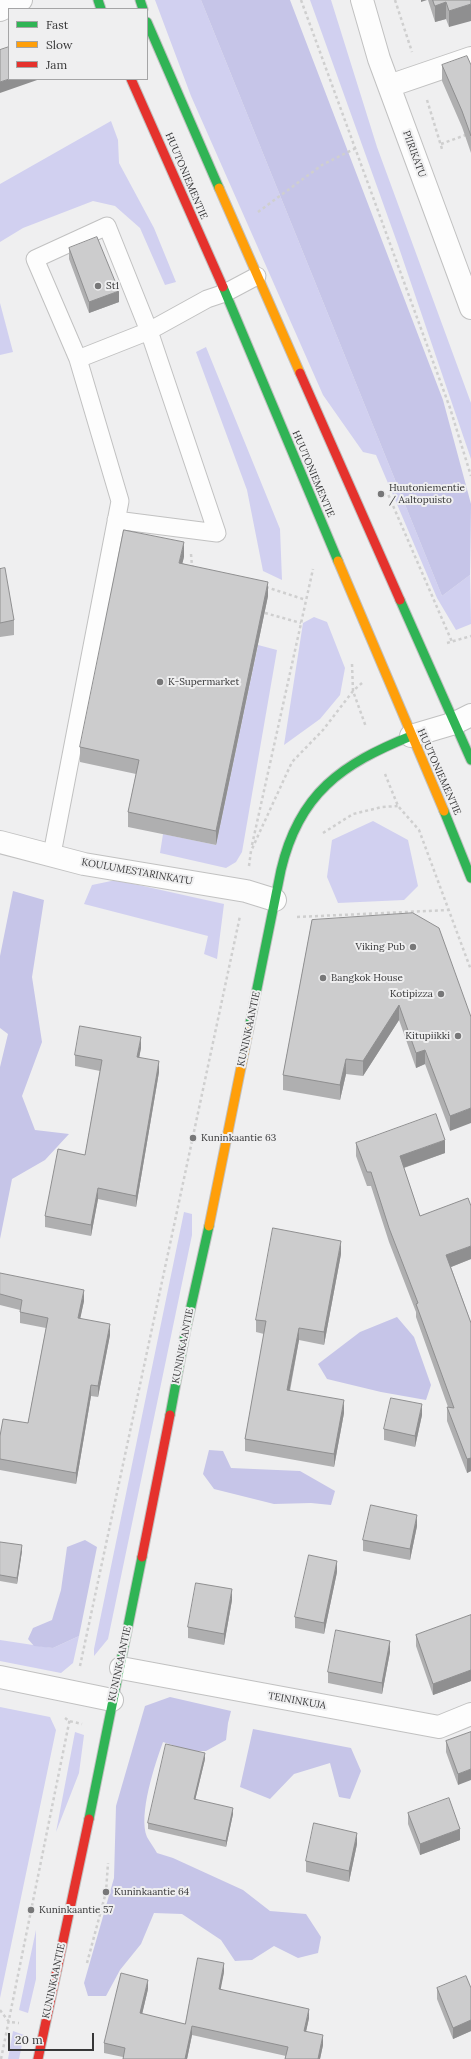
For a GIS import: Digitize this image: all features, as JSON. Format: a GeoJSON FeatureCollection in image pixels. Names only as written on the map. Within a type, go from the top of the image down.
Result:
{"type":"FeatureCollection","features":[{"type":"Feature","properties":{"kind":"main road"},"geometry":{"type":"LineString","coordinates":[[148,24],[257,276],[463,719],[471,760]]}},
{"type":"Feature","properties":{"kind":"main road","name":"HUUTONIEMENTIE"},"geometry":{"type":"LineString","coordinates":[[131,80],[225,293],[471,878]]}},
{"type":"Feature","properties":{"kind":"main road","name":"KUNINKAANTIE"},"geometry":{"type":"LineString","coordinates":[[38,2059],[112,1700],[121,1668],[186,1328],[213,1209],[258,985],[263,950],[282,864],[297,827],[320,790],[341,771],[364,757],[411,736]]}},
{"type":"Feature","properties":{"kind":"street"},"geometry":{"type":"LineString","coordinates":[[0,10],[21,0]]}},
{"type":"Feature","properties":{"kind":"street","name":"PIIRIKATU"},"geometry":{"type":"LineString","coordinates":[[362,0],[389,86],[471,308]]}},
{"type":"Feature","properties":{"kind":"street"},"geometry":{"type":"LineString","coordinates":[[389,86],[471,58]]}},
{"type":"Feature","properties":{"kind":"street","name":"KUNINKAANTIE"},"geometry":{"type":"LineString","coordinates":[[411,736],[463,719]]}},
{"type":"Feature","properties":{"kind":"street","name":"KOULUMESTARINKATU"},"geometry":{"type":"LineString","coordinates":[[0,842],[52,854],[84,864],[246,891],[275,900]]}},
{"type":"Feature","properties":{"kind":"street","name":"TEININKUJA"},"geometry":{"type":"LineString","coordinates":[[121,1668],[439,1727],[471,1714]]}},
{"type":"Feature","properties":{"kind":"street"},"geometry":{"type":"LineString","coordinates":[[0,1677],[112,1700]]}},
{"type":"Feature","properties":{"kind":"lane"},"geometry":{"type":"LineString","coordinates":[[52,854],[116,520],[120,501],[78,359],[35,259],[107,226],[149,331],[217,533],[116,520]]}},
{"type":"Feature","properties":{"kind":"lane"},"geometry":{"type":"LineString","coordinates":[[78,359],[149,331],[207,299],[225,293],[257,276]]}},
{"type":"Feature","properties":{"kind":"path"},"geometry":{"type":"LineString","coordinates":[[301,0],[450,408],[471,476]]}},
{"type":"Feature","properties":{"kind":"path"},"geometry":{"type":"LineString","coordinates":[[395,0],[443,152]]}},
{"type":"Feature","properties":{"kind":"path"},"geometry":{"type":"LineString","coordinates":[[441,144],[471,133]]}},
{"type":"Feature","properties":{"kind":"path"},"geometry":{"type":"LineString","coordinates":[[236,228],[322,165],[356,148]]}},
{"type":"Feature","properties":{"kind":"path"},"geometry":{"type":"LineString","coordinates":[[381,494],[388,494],[452,642]]}},
{"type":"Feature","properties":{"kind":"path"},"geometry":{"type":"LineString","coordinates":[[191,550],[192,566],[199,568]]}},
{"type":"Feature","properties":{"kind":"path"},"geometry":{"type":"LineString","coordinates":[[251,852],[313,566]]}},
{"type":"Feature","properties":{"kind":"path"},"geometry":{"type":"LineString","coordinates":[[265,587],[306,600]]}},
{"type":"Feature","properties":{"kind":"path"},"geometry":{"type":"LineString","coordinates":[[265,613],[301,623]]}},
{"type":"Feature","properties":{"kind":"path"},"geometry":{"type":"LineString","coordinates":[[297,917],[449,910]]}},
{"type":"Feature","properties":{"kind":"shaded area"},"geometry":{"type":"Polygon","coordinates":[[[155,0],[201,0],[442,596],[470,575],[471,624],[456,630],[437,598],[376,455],[363,452],[323,395],[191,96],[155,0]]]}},
{"type":"Feature","properties":{"kind":"shaded area"},"geometry":{"type":"Polygon","coordinates":[[[201,0],[290,0],[443,400],[471,504],[470,575],[442,596],[201,0]]]}},
{"type":"Feature","properties":{"kind":"shaded area"},"geometry":{"type":"Polygon","coordinates":[[[310,0],[331,0],[377,147],[471,403],[471,459],[398,245],[310,0]]]}},
{"type":"Feature","properties":{"kind":"shaded area"},"geometry":{"type":"Polygon","coordinates":[[[111,121],[118,140],[119,163],[154,228],[176,282],[165,285],[140,228],[115,206],[93,201],[23,228],[0,242],[0,184],[111,121]]]}},
{"type":"Feature","properties":{"kind":"shaded area"},"geometry":{"type":"Polygon","coordinates":[[[0,303],[13,352],[0,355],[0,303]]]}},
{"type":"Feature","properties":{"kind":"shaded area"},"geometry":{"type":"Polygon","coordinates":[[[206,347],[280,529],[282,580],[263,571],[247,490],[196,352],[206,347]]]}},
{"type":"Feature","properties":{"kind":"shaded area"},"geometry":{"type":"Polygon","coordinates":[[[314,617],[327,622],[345,668],[340,695],[320,719],[284,745],[303,623],[314,617]]]}},
{"type":"Feature","properties":{"kind":"shaded area"},"geometry":{"type":"Polygon","coordinates":[[[258,645],[277,650],[242,852],[236,862],[226,868],[160,853],[163,834],[216,845],[258,645]]]}},
{"type":"Feature","properties":{"kind":"shaded area"},"geometry":{"type":"Polygon","coordinates":[[[373,821],[408,840],[418,886],[404,900],[338,903],[327,877],[332,840],[373,821]]]}},
{"type":"Feature","properties":{"kind":"shaded area"},"geometry":{"type":"Polygon","coordinates":[[[116,880],[224,904],[217,959],[204,954],[208,936],[84,904],[92,885],[116,880]]]}},
{"type":"Feature","properties":{"kind":"shaded area"},"geometry":{"type":"Polygon","coordinates":[[[13,891],[44,900],[32,977],[42,1042],[22,1096],[35,1130],[69,1134],[45,1160],[12,1179],[0,1239],[0,1067],[8,1034],[0,1028],[0,956],[13,891]]]}},
{"type":"Feature","properties":{"kind":"shaded area"},"geometry":{"type":"Polygon","coordinates":[[[184,1212],[192,1214],[192,1235],[108,1639],[94,1656],[94,1649],[184,1212]]]}},
{"type":"Feature","properties":{"kind":"shaded area"},"geometry":{"type":"Polygon","coordinates":[[[397,1317],[414,1337],[431,1385],[426,1400],[381,1392],[327,1379],[318,1364],[360,1332],[397,1317]]]}},
{"type":"Feature","properties":{"kind":"shaded area"},"geometry":{"type":"Polygon","coordinates":[[[209,1450],[223,1451],[231,1468],[300,1471],[335,1491],[331,1505],[311,1503],[274,1504],[214,1489],[203,1474],[209,1450]]]}},
{"type":"Feature","properties":{"kind":"shaded area"},"geometry":{"type":"Polygon","coordinates":[[[85,1540],[97,1547],[79,1636],[53,1648],[34,1646],[28,1639],[33,1628],[52,1620],[61,1590],[67,1547],[85,1540]]]}},
{"type":"Feature","properties":{"kind":"shaded area"},"geometry":{"type":"Polygon","coordinates":[[[79,1636],[73,1663],[61,1673],[0,1661],[0,1640],[53,1648],[79,1636]]]}},
{"type":"Feature","properties":{"kind":"shaded area"},"geometry":{"type":"Polygon","coordinates":[[[170,1697],[231,1711],[226,1740],[206,1751],[191,1751],[163,1742],[152,1776],[146,1803],[145,1828],[147,1837],[157,1853],[173,1858],[243,1890],[270,1911],[306,1914],[321,1937],[318,1953],[298,1958],[274,1946],[252,1960],[235,1961],[221,1940],[182,1914],[154,1913],[141,1944],[120,1970],[106,1996],[88,1996],[84,1983],[114,1878],[116,1806],[145,1706],[170,1697]]]}},
{"type":"Feature","properties":{"kind":"shaded area"},"geometry":{"type":"Polygon","coordinates":[[[0,1707],[50,1717],[56,1730],[0,1998],[0,1707]]]}},
{"type":"Feature","properties":{"kind":"shaded area"},"geometry":{"type":"Polygon","coordinates":[[[253,1729],[351,1748],[361,1771],[350,1799],[339,1797],[330,1763],[294,1774],[270,1799],[240,1787],[253,1729]]]}},
{"type":"Feature","properties":{"kind":"shaded area"},"geometry":{"type":"Polygon","coordinates":[[[75,1732],[84,1735],[79,1773],[56,1832],[75,1732]]]}},
{"type":"Feature","properties":{"kind":"shaded area"},"geometry":{"type":"Polygon","coordinates":[[[36,1930],[36,1979],[28,2013],[19,2010],[36,1930]]]}},
{"type":"Feature","properties":{"kind":"shaded area"},"geometry":{"type":"Polygon","coordinates":[[[13,2031],[24,2035],[19,2059],[8,2059],[13,2031]]]}},
{"type":"Feature","properties":{"kind":"building"},"geometry":{"type":"Polygon","coordinates":[[[433,0],[471,0],[471,4],[449,11],[446,2],[435,6],[433,0]]]}},
{"type":"Feature","properties":{"kind":"building"},"geometry":{"type":"Polygon","coordinates":[[[8,47],[8,79],[0,82],[0,50],[8,47]]]}},
{"type":"Feature","properties":{"kind":"building"},"geometry":{"type":"Polygon","coordinates":[[[467,56],[471,65],[471,136],[442,65],[467,56]]]}},
{"type":"Feature","properties":{"kind":"building"},"geometry":{"type":"Polygon","coordinates":[[[97,237],[119,291],[89,302],[69,248],[97,237]]]}},
{"type":"Feature","properties":{"kind":"building"},"geometry":{"type":"Polygon","coordinates":[[[124,530],[184,542],[179,563],[268,582],[216,831],[128,812],[139,760],[80,747],[124,530]]]}},
{"type":"Feature","properties":{"kind":"building"},"geometry":{"type":"Polygon","coordinates":[[[5,568],[14,620],[0,623],[0,569],[5,568]]]}},
{"type":"Feature","properties":{"kind":"building"},"geometry":{"type":"Polygon","coordinates":[[[413,913],[439,928],[471,1017],[471,1108],[450,1116],[425,1050],[416,1053],[399,1005],[363,1061],[346,1059],[340,1085],[283,1075],[312,920],[413,913]]]}},
{"type":"Feature","properties":{"kind":"building"},"geometry":{"type":"Polygon","coordinates":[[[80,1026],[141,1037],[137,1057],[159,1061],[136,1196],[98,1188],[91,1225],[45,1216],[58,1149],[85,1155],[102,1060],[75,1055],[80,1026]]]}},
{"type":"Feature","properties":{"kind":"building"},"geometry":{"type":"Polygon","coordinates":[[[436,1114],[445,1140],[400,1156],[420,1216],[468,1198],[471,1206],[471,1246],[446,1255],[471,1323],[471,1458],[467,1459],[447,1407],[454,1408],[416,1304],[418,1303],[389,1228],[371,1172],[367,1172],[356,1143],[436,1114]]]}},
{"type":"Feature","properties":{"kind":"building"},"geometry":{"type":"Polygon","coordinates":[[[273,1228],[341,1241],[324,1332],[299,1328],[287,1390],[344,1400],[334,1454],[245,1439],[266,1321],[256,1320],[273,1228]]]}},
{"type":"Feature","properties":{"kind":"building"},"geometry":{"type":"Polygon","coordinates":[[[0,1273],[84,1290],[78,1318],[110,1324],[98,1386],[91,1385],[76,1473],[0,1459],[0,1436],[3,1419],[28,1423],[48,1318],[20,1312],[22,1300],[0,1294],[0,1273]]]}},
{"type":"Feature","properties":{"kind":"building"},"geometry":{"type":"Polygon","coordinates":[[[391,1398],[422,1404],[415,1436],[384,1429],[391,1398]]]}},
{"type":"Feature","properties":{"kind":"building"},"geometry":{"type":"Polygon","coordinates":[[[371,1505],[417,1515],[410,1549],[363,1540],[371,1505]]]}},
{"type":"Feature","properties":{"kind":"building"},"geometry":{"type":"Polygon","coordinates":[[[0,1542],[22,1545],[17,1578],[0,1575],[0,1542]]]}},
{"type":"Feature","properties":{"kind":"building"},"geometry":{"type":"Polygon","coordinates":[[[309,1555],[337,1561],[324,1623],[295,1617],[309,1555]]]}},
{"type":"Feature","properties":{"kind":"building"},"geometry":{"type":"Polygon","coordinates":[[[196,1583],[232,1589],[224,1634],[188,1627],[196,1583]]]}},
{"type":"Feature","properties":{"kind":"building"},"geometry":{"type":"Polygon","coordinates":[[[471,1615],[471,1670],[433,1684],[416,1635],[471,1615]]]}},
{"type":"Feature","properties":{"kind":"building"},"geometry":{"type":"Polygon","coordinates":[[[336,1630],[390,1641],[382,1683],[328,1672],[336,1630]]]}},
{"type":"Feature","properties":{"kind":"building"},"geometry":{"type":"Polygon","coordinates":[[[471,1732],[471,1769],[458,1774],[446,1741],[471,1732]]]}},
{"type":"Feature","properties":{"kind":"building"},"geometry":{"type":"Polygon","coordinates":[[[166,1744],[205,1753],[194,1799],[233,1808],[226,1841],[148,1823],[166,1744]]]}},
{"type":"Feature","properties":{"kind":"building"},"geometry":{"type":"Polygon","coordinates":[[[449,1798],[460,1829],[420,1844],[408,1813],[449,1798]]]}},
{"type":"Feature","properties":{"kind":"building"},"geometry":{"type":"Polygon","coordinates":[[[314,1823],[357,1833],[349,1871],[306,1861],[314,1823]]]}},
{"type":"Feature","properties":{"kind":"building"},"geometry":{"type":"Polygon","coordinates":[[[198,1958],[224,1963],[219,1989],[309,2009],[304,2031],[323,2035],[318,2059],[285,2059],[288,2047],[192,2026],[185,2059],[123,2059],[125,2048],[104,2043],[121,1973],[148,1980],[140,2013],[185,2024],[198,1958]]]}},
{"type":"Feature","properties":{"kind":"building"},"geometry":{"type":"Polygon","coordinates":[[[466,1976],[471,1988],[471,2020],[453,2028],[437,1988],[466,1976]]]}},
{"type":"Feature","properties":{"kind":"traffic: fast"},"geometry":{"type":"LineString","coordinates":[[98,0],[101,8]]}},
{"type":"Feature","properties":{"kind":"traffic: fast"},"geometry":{"type":"LineString","coordinates":[[140,0],[143,8]]}},
{"type":"Feature","properties":{"kind":"traffic: fast"},"geometry":{"type":"LineString","coordinates":[[148,24],[219,188]]}},
{"type":"Feature","properties":{"kind":"traffic: fast"},"geometry":{"type":"LineString","coordinates":[[223,287],[338,561]]}},
{"type":"Feature","properties":{"kind":"traffic: fast"},"geometry":{"type":"LineString","coordinates":[[400,600],[471,760]]}},
{"type":"Feature","properties":{"kind":"traffic: fast"},"geometry":{"type":"LineString","coordinates":[[249,1028],[281,870],[289,843],[299,821],[312,801],[344,770],[364,758],[411,736]]}},
{"type":"Feature","properties":{"kind":"traffic: fast"},"geometry":{"type":"LineString","coordinates":[[444,811],[471,878]]}},
{"type":"Feature","properties":{"kind":"traffic: fast"},"geometry":{"type":"LineString","coordinates":[[170,1415],[186,1329],[209,1226]]}},
{"type":"Feature","properties":{"kind":"traffic: fast"},"geometry":{"type":"LineString","coordinates":[[89,1819],[142,1557]]}},
{"type":"Feature","properties":{"kind":"traffic: slow"},"geometry":{"type":"LineString","coordinates":[[219,188],[300,373]]}},
{"type":"Feature","properties":{"kind":"traffic: slow"},"geometry":{"type":"LineString","coordinates":[[338,561],[444,811]]}},
{"type":"Feature","properties":{"kind":"traffic: slow"},"geometry":{"type":"LineString","coordinates":[[209,1226],[249,1028]]}},
{"type":"Feature","properties":{"kind":"traffic: jam"},"geometry":{"type":"LineString","coordinates":[[131,80],[223,287]]}},
{"type":"Feature","properties":{"kind":"traffic: jam"},"geometry":{"type":"LineString","coordinates":[[300,373],[400,600]]}},
{"type":"Feature","properties":{"kind":"traffic: jam"},"geometry":{"type":"LineString","coordinates":[[142,1557],[170,1415]]}},
{"type":"Feature","properties":{"kind":"traffic: jam"},"geometry":{"type":"LineString","coordinates":[[38,2059],[89,1819]]}},
{"type":"Feature","properties":{"kind":"place","name":"St1"},"geometry":{"type":"Point","coordinates":[98,286]}},
{"type":"Feature","properties":{"kind":"place","name":"Huutoniementie / Aaltopuisto"},"geometry":{"type":"Point","coordinates":[381,494]}},
{"type":"Feature","properties":{"kind":"place","name":"K-Supermarket"},"geometry":{"type":"Point","coordinates":[160,682]}},
{"type":"Feature","properties":{"kind":"place","name":"Viking Pub"},"geometry":{"type":"Point","coordinates":[413,947]}},
{"type":"Feature","properties":{"kind":"place","name":"Bangkok House"},"geometry":{"type":"Point","coordinates":[323,978]}},
{"type":"Feature","properties":{"kind":"place","name":"Kotipizza"},"geometry":{"type":"Point","coordinates":[441,994]}},
{"type":"Feature","properties":{"kind":"place","name":"Kitupiikki"},"geometry":{"type":"Point","coordinates":[458,1036]}},
{"type":"Feature","properties":{"kind":"place","name":"Kuninkaantie 63"},"geometry":{"type":"Point","coordinates":[193,1138]}},
{"type":"Feature","properties":{"kind":"place","name":"Kuninkaantie 64"},"geometry":{"type":"Point","coordinates":[106,1892]}},
{"type":"Feature","properties":{"kind":"place","name":"Kuninkaantie 57"},"geometry":{"type":"Point","coordinates":[31,1910]}}]}
